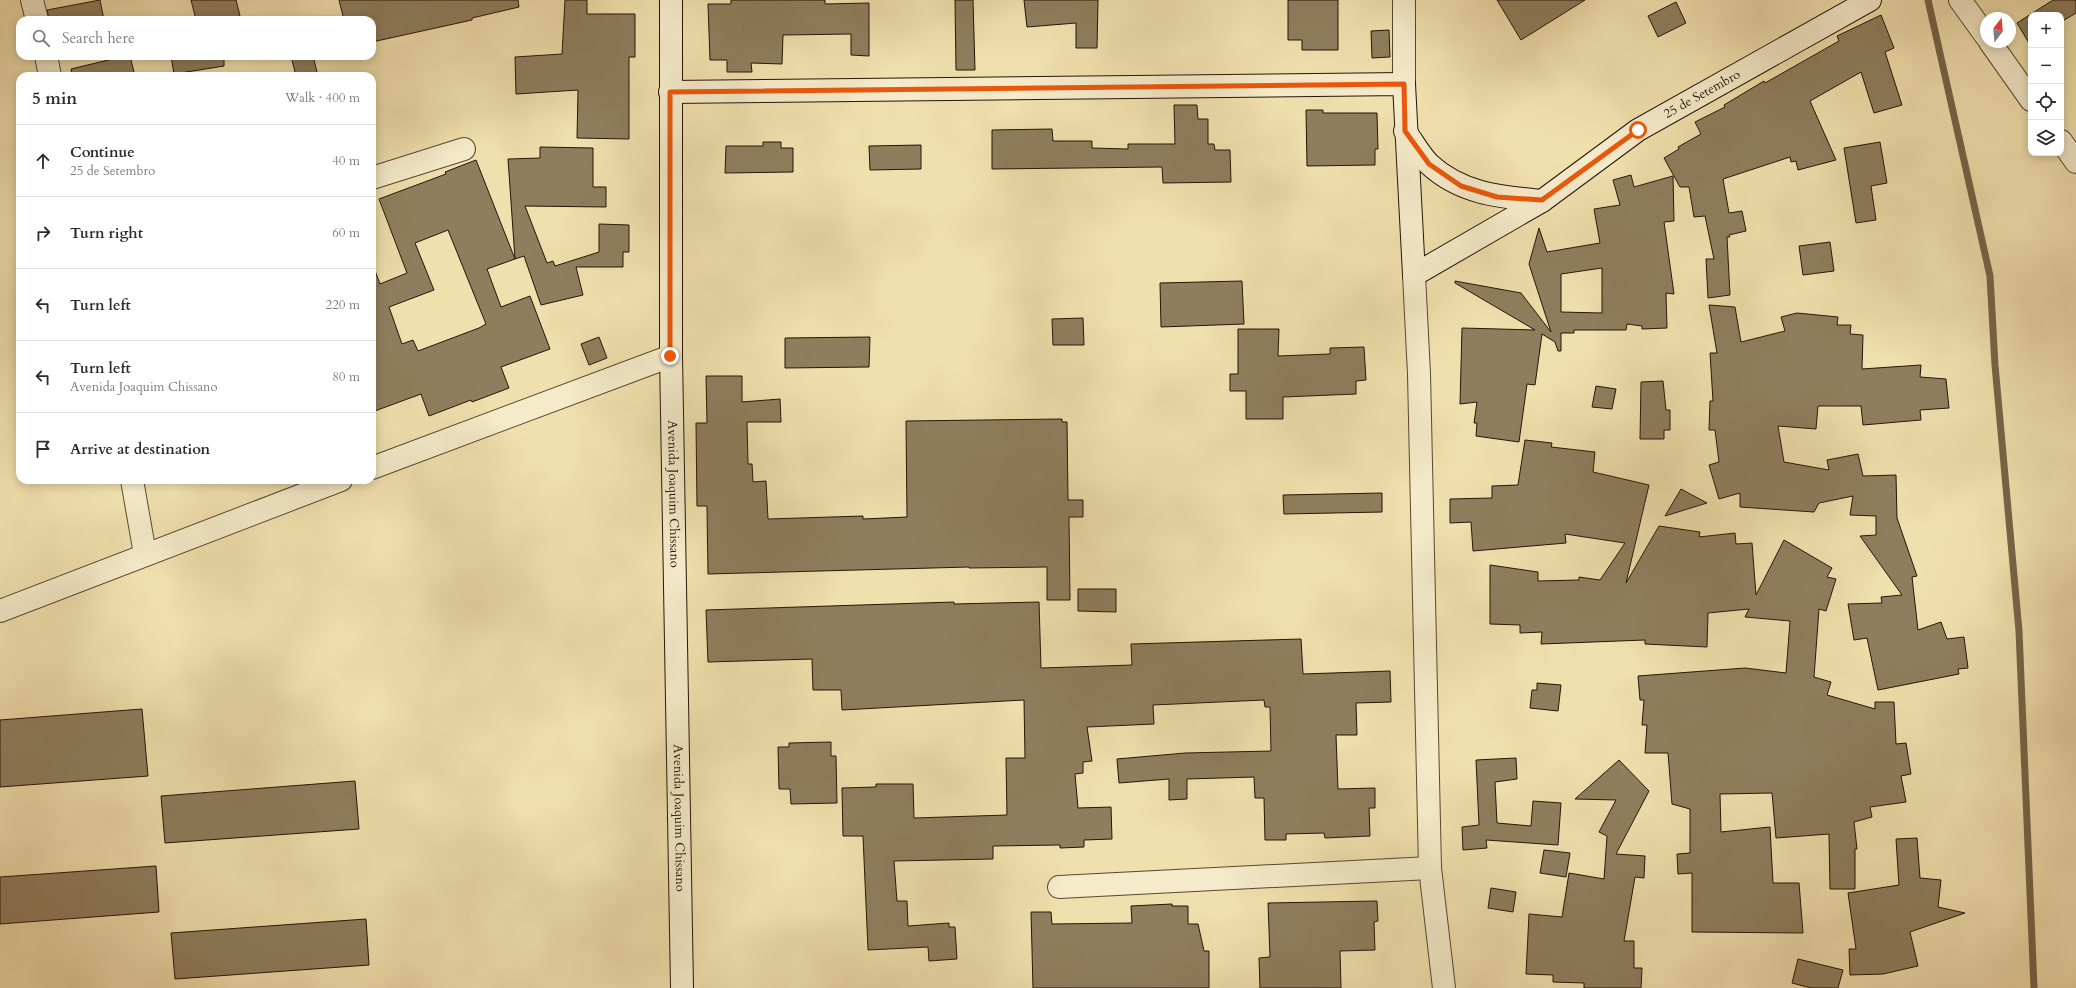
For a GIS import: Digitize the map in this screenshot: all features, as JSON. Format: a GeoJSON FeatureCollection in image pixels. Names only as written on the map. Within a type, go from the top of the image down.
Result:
{"type":"FeatureCollection","features":[{"type":"Feature","properties":{"kind":"street"},"geometry":{"type":"LineString","coordinates":[[32,0],[36,16]]}},
{"type":"Feature","properties":{"kind":"street","name":"Avenida Joaquim Chissano"},"geometry":{"type":"LineString","coordinates":[[671,0],[670,356],[682,988]]}},
{"type":"Feature","properties":{"kind":"street"},"geometry":{"type":"LineString","coordinates":[[1404,0],[1405,131],[1419,374],[1430,868],[1444,988]]}},
{"type":"Feature","properties":{"kind":"street","name":"25 de Setembro"},"geometry":{"type":"LineString","coordinates":[[1414,275],[1542,200],[1638,130],[1870,0]]}},
{"type":"Feature","properties":{"kind":"street"},"geometry":{"type":"LineString","coordinates":[[1960,0],[1980,28]]}},
{"type":"Feature","properties":{"kind":"street"},"geometry":{"type":"LineString","coordinates":[[1994,48],[2028,96]]}},
{"type":"Feature","properties":{"kind":"street"},"geometry":{"type":"LineString","coordinates":[[47,60],[49,72]]}},
{"type":"Feature","properties":{"kind":"street"},"geometry":{"type":"LineString","coordinates":[[670,92],[1404,84]]}},
{"type":"Feature","properties":{"kind":"street"},"geometry":{"type":"LineString","coordinates":[[1405,131],[1429,164],[1461,186],[1497,197],[1542,200]]}},
{"type":"Feature","properties":{"kind":"street"},"geometry":{"type":"LineString","coordinates":[[2064,145],[2076,162]]}},
{"type":"Feature","properties":{"kind":"street"},"geometry":{"type":"LineString","coordinates":[[376,177],[464,149]]}},
{"type":"Feature","properties":{"kind":"street"},"geometry":{"type":"LineString","coordinates":[[376,466],[670,356]]}},
{"type":"Feature","properties":{"kind":"street"},"geometry":{"type":"LineString","coordinates":[[133,484],[145,554]]}},
{"type":"Feature","properties":{"kind":"street"},"geometry":{"type":"LineString","coordinates":[[0,611],[330,484]]}},
{"type":"Feature","properties":{"kind":"street"},"geometry":{"type":"LineString","coordinates":[[1059,887],[1430,868]]}},
{"type":"Feature","properties":{"kind":"building"},"geometry":{"type":"Polygon","coordinates":[[[100,0],[103,16],[48,16],[47,10],[100,0]]]}},
{"type":"Feature","properties":{"kind":"building"},"geometry":{"type":"Polygon","coordinates":[[[191,0],[236,0],[240,16],[195,16],[191,0]]]}},
{"type":"Feature","properties":{"kind":"building"},"geometry":{"type":"Polygon","coordinates":[[[339,0],[518,0],[519,7],[472,18],[472,20],[376,41],[376,16],[343,16],[339,0]]]}},
{"type":"Feature","properties":{"kind":"building"},"geometry":{"type":"Polygon","coordinates":[[[565,0],[587,0],[587,14],[635,14],[635,57],[629,57],[629,139],[577,138],[578,90],[516,94],[515,57],[562,54],[565,0]]]}},
{"type":"Feature","properties":{"kind":"building"},"geometry":{"type":"Polygon","coordinates":[[[731,0],[825,0],[825,4],[869,3],[869,56],[851,55],[851,34],[783,35],[782,64],[751,63],[752,72],[727,72],[727,60],[710,60],[708,4],[731,4],[731,0]]]}},
{"type":"Feature","properties":{"kind":"building"},"geometry":{"type":"Polygon","coordinates":[[[955,0],[973,0],[975,70],[956,70],[955,0]]]}},
{"type":"Feature","properties":{"kind":"building"},"geometry":{"type":"Polygon","coordinates":[[[1024,0],[1098,0],[1097,48],[1076,48],[1076,23],[1027,27],[1024,0]]]}},
{"type":"Feature","properties":{"kind":"building"},"geometry":{"type":"Polygon","coordinates":[[[1288,0],[1338,0],[1338,50],[1302,50],[1302,40],[1288,40],[1288,0]]]}},
{"type":"Feature","properties":{"kind":"building"},"geometry":{"type":"Polygon","coordinates":[[[1497,0],[1585,0],[1521,40],[1497,0]]]}},
{"type":"Feature","properties":{"kind":"building"},"geometry":{"type":"Polygon","coordinates":[[[2053,0],[2076,0],[2076,13],[2064,20],[2064,12],[2034,12],[2053,0]]]}},
{"type":"Feature","properties":{"kind":"building"},"geometry":{"type":"Polygon","coordinates":[[[1676,2],[1686,23],[1658,37],[1648,16],[1676,2]]]}},
{"type":"Feature","properties":{"kind":"building"},"geometry":{"type":"Polygon","coordinates":[[[1881,15],[1894,48],[1885,52],[1902,105],[1874,113],[1861,72],[1810,101],[1836,160],[1798,170],[1796,161],[1791,162],[1790,157],[1723,179],[1729,213],[1742,211],[1746,231],[1729,235],[1730,237],[1727,237],[1730,295],[1708,298],[1706,259],[1714,259],[1705,216],[1694,217],[1689,187],[1680,187],[1664,158],[1679,149],[1678,147],[1701,134],[1695,122],[1725,107],[1724,105],[1764,81],[1765,83],[1839,41],[1837,36],[1881,15]]]}},
{"type":"Feature","properties":{"kind":"building"},"geometry":{"type":"Polygon","coordinates":[[[2028,16],[2028,41],[2017,23],[2028,16]]]}},
{"type":"Feature","properties":{"kind":"building"},"geometry":{"type":"Polygon","coordinates":[[[1389,30],[1390,57],[1372,58],[1371,31],[1389,30]]]}},
{"type":"Feature","properties":{"kind":"building"},"geometry":{"type":"Polygon","coordinates":[[[108,60],[131,60],[134,72],[71,72],[71,69],[108,60]]]}},
{"type":"Feature","properties":{"kind":"building"},"geometry":{"type":"Polygon","coordinates":[[[172,60],[224,60],[224,66],[186,72],[174,72],[172,60]]]}},
{"type":"Feature","properties":{"kind":"building"},"geometry":{"type":"Polygon","coordinates":[[[292,60],[314,60],[317,72],[295,72],[292,60]]]}},
{"type":"Feature","properties":{"kind":"building"},"geometry":{"type":"Polygon","coordinates":[[[1174,105],[1197,105],[1198,119],[1208,119],[1208,144],[1214,144],[1215,150],[1230,150],[1231,182],[1163,183],[1162,167],[992,169],[992,130],[1052,129],[1053,141],[1092,141],[1092,148],[1128,149],[1128,144],[1175,144],[1174,105]]]}},
{"type":"Feature","properties":{"kind":"building"},"geometry":{"type":"Polygon","coordinates":[[[1306,110],[1323,110],[1323,113],[1377,113],[1378,149],[1375,149],[1375,165],[1307,166],[1306,110]]]}},
{"type":"Feature","properties":{"kind":"building"},"geometry":{"type":"Polygon","coordinates":[[[763,142],[781,142],[781,148],[793,148],[793,172],[725,173],[726,146],[763,146],[763,142]]]}},
{"type":"Feature","properties":{"kind":"building"},"geometry":{"type":"Polygon","coordinates":[[[1880,142],[1887,183],[1871,186],[1876,220],[1856,223],[1844,148],[1880,142]]]}},
{"type":"Feature","properties":{"kind":"building"},"geometry":{"type":"Polygon","coordinates":[[[921,145],[921,169],[870,170],[869,146],[921,145]]]}},
{"type":"Feature","properties":{"kind":"building"},"geometry":{"type":"Polygon","coordinates":[[[540,147],[593,148],[593,187],[606,187],[606,207],[525,206],[547,263],[553,261],[555,266],[599,252],[599,224],[629,225],[629,252],[623,252],[623,267],[576,267],[583,295],[541,305],[524,256],[515,259],[508,159],[540,158],[540,147]]]}},
{"type":"Feature","properties":{"kind":"building"},"geometry":{"type":"Polygon","coordinates":[[[476,160],[515,259],[487,269],[501,307],[530,296],[550,349],[501,367],[509,388],[472,402],[471,400],[429,416],[421,394],[376,411],[376,273],[380,284],[407,273],[379,199],[446,174],[445,172],[476,160]],[[448,230],[415,243],[434,290],[389,307],[402,344],[413,340],[418,351],[486,324],[448,230]]]}},
{"type":"Feature","properties":{"kind":"building"},"geometry":{"type":"Polygon","coordinates":[[[1631,175],[1634,187],[1673,176],[1674,221],[1664,222],[1674,294],[1666,293],[1667,328],[1642,329],[1642,326],[1627,324],[1626,330],[1574,330],[1574,333],[1561,333],[1561,351],[1558,351],[1555,342],[1542,334],[1535,385],[1527,384],[1519,442],[1476,436],[1477,423],[1474,423],[1477,402],[1460,404],[1462,328],[1535,330],[1455,283],[1455,281],[1521,293],[1551,332],[1529,264],[1539,228],[1547,252],[1600,243],[1594,209],[1620,205],[1613,180],[1631,175]],[[1602,268],[1561,274],[1561,312],[1602,313],[1602,268]]]}},
{"type":"Feature","properties":{"kind":"building"},"geometry":{"type":"Polygon","coordinates":[[[1830,242],[1834,271],[1803,275],[1799,246],[1830,242]]]}},
{"type":"Feature","properties":{"kind":"building"},"geometry":{"type":"Polygon","coordinates":[[[1242,281],[1244,324],[1161,327],[1160,283],[1242,281]]]}},
{"type":"Feature","properties":{"kind":"building"},"geometry":{"type":"Polygon","coordinates":[[[1709,305],[1735,307],[1741,342],[1785,331],[1781,317],[1797,313],[1838,317],[1837,325],[1851,325],[1850,334],[1863,335],[1862,369],[1921,365],[1920,377],[1946,379],[1949,408],[1920,410],[1921,420],[1863,425],[1861,406],[1818,406],[1816,429],[1778,426],[1784,462],[1829,470],[1827,460],[1858,454],[1863,476],[1896,475],[1897,518],[1917,576],[1912,577],[1918,630],[1941,622],[1947,639],[1964,637],[1968,668],[1958,669],[1959,674],[1878,690],[1867,638],[1854,640],[1848,604],[1882,603],[1881,597],[1902,595],[1860,536],[1876,535],[1876,516],[1850,515],[1853,496],[1819,503],[1814,512],[1740,507],[1740,493],[1719,499],[1709,465],[1719,462],[1715,430],[1709,430],[1710,401],[1713,401],[1710,353],[1717,353],[1709,305]]]}},
{"type":"Feature","properties":{"kind":"building"},"geometry":{"type":"Polygon","coordinates":[[[1083,318],[1084,345],[1053,345],[1052,319],[1083,318]]]}},
{"type":"Feature","properties":{"kind":"building"},"geometry":{"type":"Polygon","coordinates":[[[1238,329],[1279,329],[1278,356],[1330,354],[1330,348],[1364,347],[1366,380],[1356,381],[1356,394],[1283,397],[1283,419],[1246,419],[1246,391],[1230,391],[1230,374],[1238,374],[1238,329]]]}},
{"type":"Feature","properties":{"kind":"building"},"geometry":{"type":"Polygon","coordinates":[[[599,337],[607,358],[589,365],[581,344],[599,337]]]}},
{"type":"Feature","properties":{"kind":"building"},"geometry":{"type":"Polygon","coordinates":[[[870,337],[869,367],[785,368],[785,338],[870,337]]]}},
{"type":"Feature","properties":{"kind":"building"},"geometry":{"type":"Polygon","coordinates":[[[706,376],[742,376],[742,402],[780,399],[781,422],[747,422],[748,464],[752,464],[753,482],[766,481],[768,519],[863,516],[863,519],[907,517],[906,421],[1062,419],[1062,422],[1067,422],[1068,500],[1083,500],[1083,517],[1069,517],[1070,600],[1047,600],[1047,567],[969,567],[708,574],[707,506],[697,506],[696,423],[707,423],[706,376]]]}},
{"type":"Feature","properties":{"kind":"building"},"geometry":{"type":"Polygon","coordinates":[[[1663,381],[1666,410],[1670,410],[1670,430],[1664,430],[1664,439],[1640,439],[1641,382],[1663,381]]]}},
{"type":"Feature","properties":{"kind":"building"},"geometry":{"type":"Polygon","coordinates":[[[1596,386],[1616,389],[1612,409],[1592,407],[1596,386]]]}},
{"type":"Feature","properties":{"kind":"building"},"geometry":{"type":"Polygon","coordinates":[[[1525,440],[1552,443],[1551,447],[1595,452],[1593,472],[1649,485],[1626,583],[1659,526],[1700,532],[1699,537],[1735,533],[1736,544],[1752,543],[1756,595],[1784,540],[1832,568],[1827,577],[1836,579],[1826,611],[1819,609],[1814,677],[1831,682],[1827,695],[1875,709],[1875,702],[1894,702],[1896,744],[1906,743],[1911,774],[1901,776],[1906,802],[1870,807],[1872,817],[1854,822],[1857,849],[1855,849],[1855,889],[1830,889],[1829,834],[1776,838],[1772,793],[1720,794],[1721,832],[1770,827],[1773,883],[1799,883],[1803,933],[1692,932],[1692,873],[1678,874],[1677,854],[1690,853],[1690,809],[1672,804],[1668,753],[1645,753],[1647,725],[1642,725],[1644,700],[1640,700],[1638,676],[1745,668],[1786,673],[1790,621],[1745,617],[1749,609],[1708,613],[1707,647],[1645,644],[1645,640],[1541,644],[1542,632],[1520,633],[1520,625],[1490,624],[1490,565],[1538,572],[1538,581],[1579,580],[1579,577],[1600,580],[1625,543],[1565,534],[1566,543],[1473,551],[1471,522],[1450,523],[1450,499],[1492,498],[1492,486],[1518,485],[1525,440]]]}},
{"type":"Feature","properties":{"kind":"building"},"geometry":{"type":"Polygon","coordinates":[[[1681,489],[1707,503],[1665,516],[1681,489]]]}},
{"type":"Feature","properties":{"kind":"building"},"geometry":{"type":"Polygon","coordinates":[[[1382,493],[1382,512],[1284,514],[1283,495],[1382,493]]]}},
{"type":"Feature","properties":{"kind":"building"},"geometry":{"type":"Polygon","coordinates":[[[1078,589],[1116,589],[1116,612],[1078,611],[1078,589]]]}},
{"type":"Feature","properties":{"kind":"building"},"geometry":{"type":"Polygon","coordinates":[[[954,602],[954,604],[1039,602],[1041,668],[1132,665],[1131,644],[1301,639],[1303,674],[1390,671],[1391,702],[1356,703],[1357,735],[1336,735],[1338,789],[1375,788],[1375,808],[1369,808],[1370,836],[1325,838],[1324,833],[1286,834],[1286,840],[1265,840],[1264,798],[1255,798],[1254,777],[1187,779],[1187,799],[1169,800],[1169,779],[1119,783],[1117,759],[1185,753],[1271,751],[1270,707],[1265,707],[1264,700],[1153,705],[1154,724],[1087,727],[1092,761],[1083,762],[1083,773],[1075,774],[1078,808],[1111,807],[1112,839],[1084,840],[1084,847],[1060,848],[1060,845],[993,846],[993,859],[894,861],[897,901],[907,901],[908,926],[949,923],[949,927],[955,927],[957,959],[929,961],[928,947],[868,950],[863,836],[843,836],[842,788],[876,787],[876,784],[913,784],[914,818],[1007,815],[1006,758],[1025,758],[1024,700],[842,710],[841,690],[813,690],[812,659],[708,662],[706,610],[954,602]]]}},
{"type":"Feature","properties":{"kind":"building"},"geometry":{"type":"Polygon","coordinates":[[[1537,683],[1561,685],[1558,711],[1530,708],[1532,690],[1537,690],[1537,683]]]}},
{"type":"Feature","properties":{"kind":"building"},"geometry":{"type":"Polygon","coordinates":[[[142,709],[148,776],[0,787],[0,720],[142,709]]]}},
{"type":"Feature","properties":{"kind":"building"},"geometry":{"type":"Polygon","coordinates":[[[831,742],[831,756],[836,756],[837,803],[791,804],[790,789],[779,789],[778,747],[789,747],[789,743],[831,742]]]}},
{"type":"Feature","properties":{"kind":"building"},"geometry":{"type":"Polygon","coordinates":[[[1516,758],[1517,779],[1495,782],[1497,823],[1531,826],[1533,801],[1561,803],[1558,845],[1486,840],[1487,848],[1463,850],[1462,827],[1479,825],[1476,760],[1516,758]]]}},
{"type":"Feature","properties":{"kind":"building"},"geometry":{"type":"Polygon","coordinates":[[[1619,760],[1649,791],[1616,854],[1645,856],[1644,878],[1635,877],[1624,941],[1634,941],[1634,968],[1642,968],[1641,988],[1584,988],[1584,983],[1553,982],[1553,975],[1526,974],[1529,914],[1562,917],[1569,873],[1604,879],[1607,836],[1599,832],[1616,800],[1575,799],[1619,760]]]}},
{"type":"Feature","properties":{"kind":"building"},"geometry":{"type":"Polygon","coordinates":[[[355,781],[359,829],[165,843],[161,796],[355,781]]]}},
{"type":"Feature","properties":{"kind":"building"},"geometry":{"type":"Polygon","coordinates":[[[1917,838],[1920,878],[1941,880],[1938,907],[1965,913],[1910,932],[1918,966],[1883,974],[1850,975],[1849,949],[1856,949],[1848,893],[1899,885],[1896,839],[1917,838]]]}},
{"type":"Feature","properties":{"kind":"building"},"geometry":{"type":"Polygon","coordinates":[[[1544,850],[1570,853],[1566,877],[1540,873],[1544,850]]]}},
{"type":"Feature","properties":{"kind":"building"},"geometry":{"type":"Polygon","coordinates":[[[156,866],[159,912],[0,924],[0,877],[156,866]]]}},
{"type":"Feature","properties":{"kind":"building"},"geometry":{"type":"Polygon","coordinates":[[[1491,888],[1516,892],[1513,912],[1488,908],[1491,888]]]}},
{"type":"Feature","properties":{"kind":"building"},"geometry":{"type":"Polygon","coordinates":[[[1377,901],[1378,921],[1374,922],[1375,950],[1340,951],[1341,988],[1260,988],[1259,958],[1270,957],[1268,903],[1377,901]]]}},
{"type":"Feature","properties":{"kind":"building"},"geometry":{"type":"Polygon","coordinates":[[[1172,904],[1172,906],[1188,906],[1188,924],[1198,924],[1204,951],[1209,951],[1209,988],[1033,988],[1031,912],[1051,912],[1052,924],[1132,923],[1131,906],[1172,904]]]}},
{"type":"Feature","properties":{"kind":"building"},"geometry":{"type":"Polygon","coordinates":[[[366,919],[369,965],[175,979],[171,933],[366,919]]]}},
{"type":"Feature","properties":{"kind":"building"},"geometry":{"type":"Polygon","coordinates":[[[1798,959],[1843,970],[1838,988],[1811,988],[1792,983],[1798,959]]]}},
{"type":"Feature","properties":{"kind":"waterway"},"geometry":{"type":"LineString","coordinates":[[1928,0],[1990,276],[1995,365],[2019,631],[2034,988]]}},
{"type":"Feature","properties":{"kind":"route"},"geometry":{"type":"LineString","coordinates":[[670,356],[670,92],[1383,86],[1404,84],[1405,131],[1429,164],[1461,186],[1497,197],[1542,200],[1638,130]]}}]}
